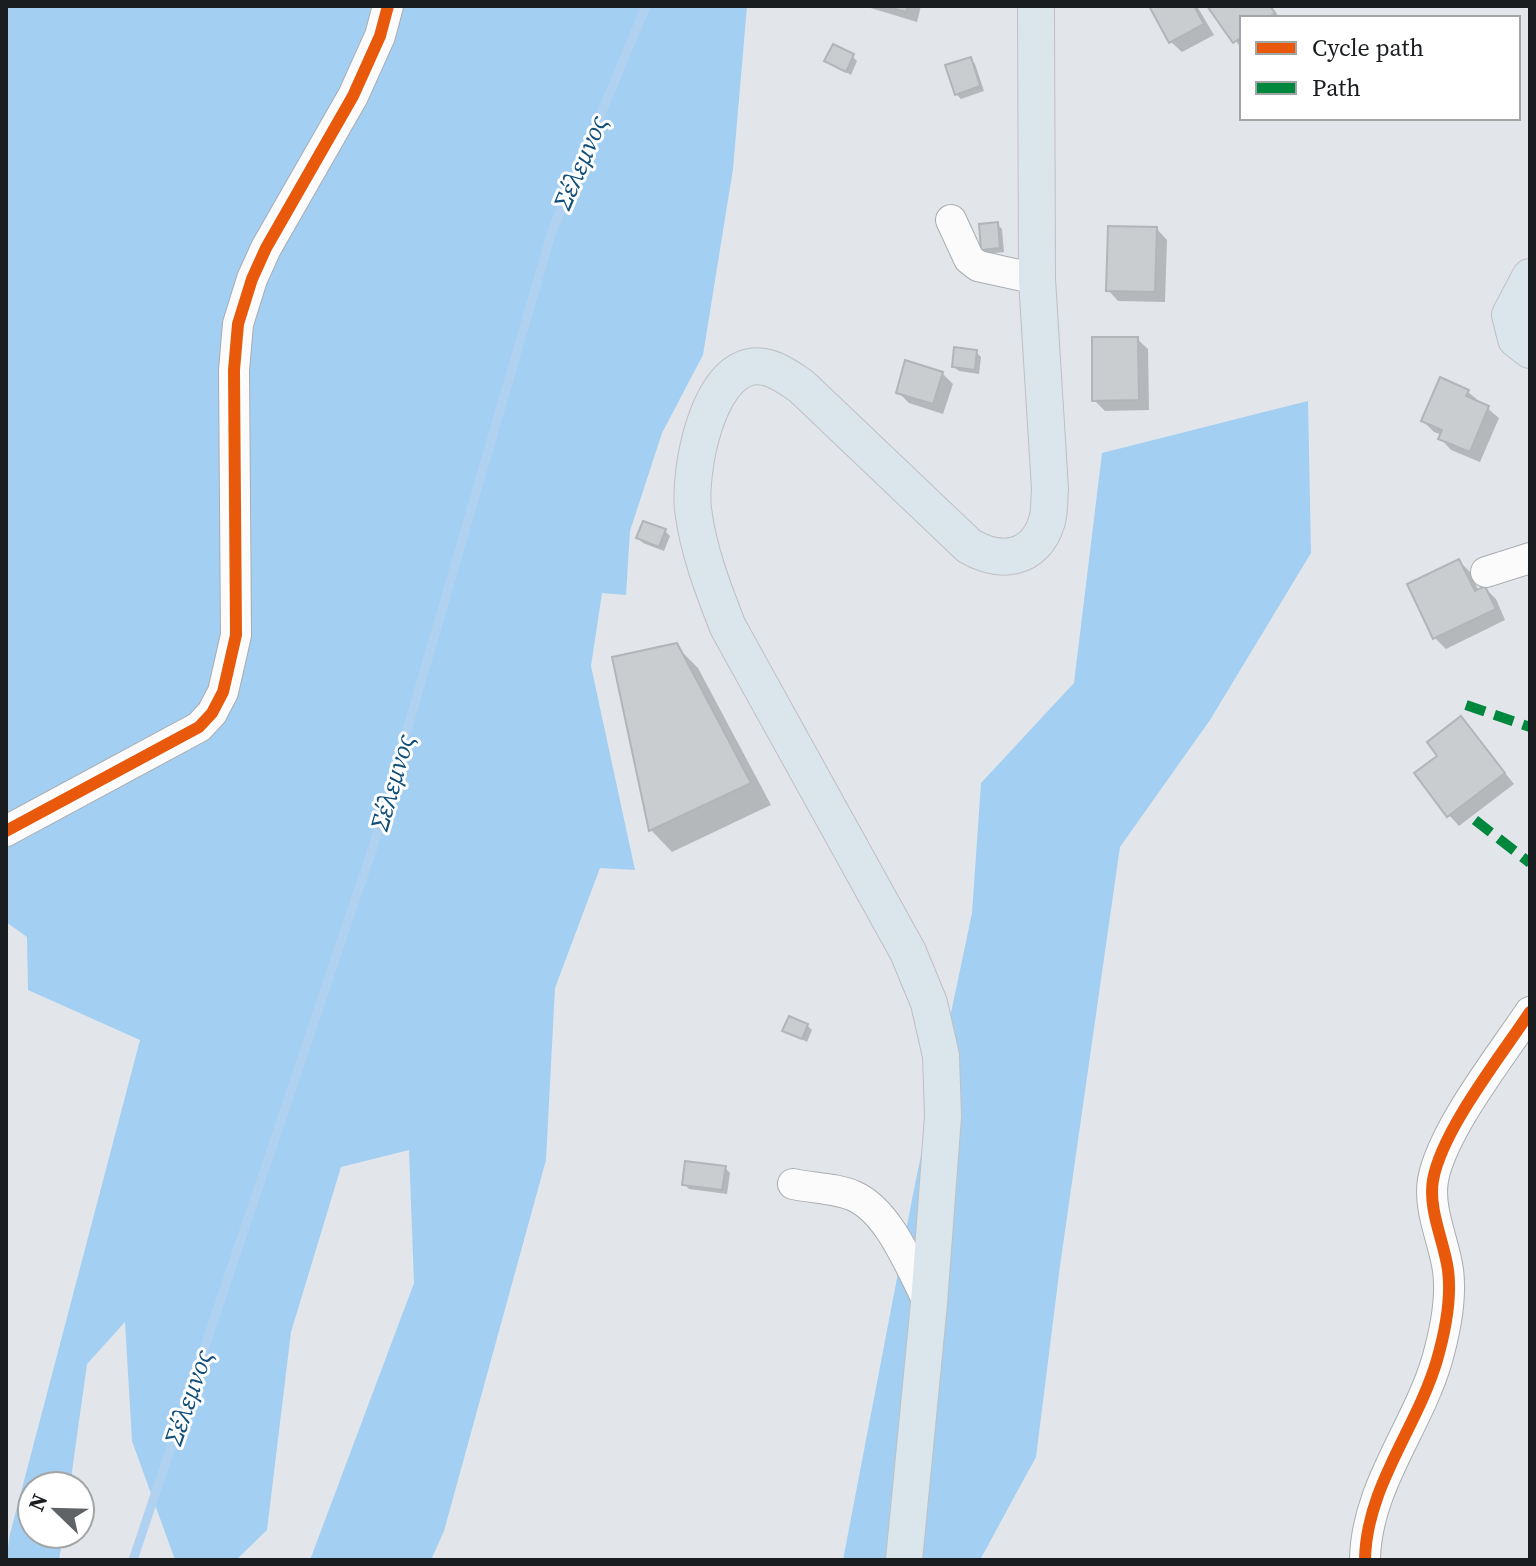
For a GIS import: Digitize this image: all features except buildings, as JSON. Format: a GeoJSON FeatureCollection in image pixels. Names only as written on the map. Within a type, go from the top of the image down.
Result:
{"type":"FeatureCollection","features":[{"type":"Feature","properties":{"kind":"main road"},"geometry":{"type":"LineString","coordinates":[[904,1560],[929,1303],[943,1116],[941,1056],[929,1003],[908,952],[728,627],[703,558],[693,508],[694,467],[704,421],[721,391],[739,372],[750,367],[767,367],[801,386],[969,546],[984,555],[1003,558],[1018,555],[1032,547],[1042,534],[1048,519],[1050,489],[1037,279],[1036,6]]}},
{"type":"Feature","properties":{"kind":"main road"},"geometry":{"type":"LineString","coordinates":[[1530,277],[1510,315],[1516,339],[1530,350]]}},
{"type":"Feature","properties":{"kind":"street"},"geometry":{"type":"LineString","coordinates":[[6,831],[199,727],[212,713],[223,692],[236,635],[234,370],[238,324],[252,279],[266,248],[353,96],[380,36],[388,6]]}},
{"type":"Feature","properties":{"kind":"street"},"geometry":{"type":"LineString","coordinates":[[951,220],[969,259],[978,266],[1037,279]]}},
{"type":"Feature","properties":{"kind":"street"},"geometry":{"type":"LineString","coordinates":[[1486,572],[1530,558]]}},
{"type":"Feature","properties":{"kind":"street"},"geometry":{"type":"LineString","coordinates":[[1365,1560],[1369,1516],[1436,1363],[1447,1316],[1449,1272],[1433,1202],[1432,1182],[1439,1156],[1451,1132],[1530,1012]]}},
{"type":"Feature","properties":{"kind":"street"},"geometry":{"type":"LineString","coordinates":[[793,1184],[854,1196],[870,1207],[885,1221],[929,1303]]}},
{"type":"Feature","properties":{"kind":"shaded area"},"geometry":{"type":"Polygon","coordinates":[[[6,6],[747,6],[733,169],[703,355],[662,433],[630,531],[626,595],[602,593],[591,666],[635,870],[600,868],[555,988],[546,1160],[444,1531],[431,1560],[310,1560],[414,1283],[409,1150],[341,1167],[291,1332],[267,1530],[236,1560],[175,1560],[132,1441],[125,1322],[87,1364],[72,1470],[27,1470],[140,1040],[28,990],[27,937],[6,922],[6,6]]]}},
{"type":"Feature","properties":{"kind":"shaded area"},"geometry":{"type":"Polygon","coordinates":[[[1308,401],[1311,553],[1210,720],[1120,847],[1036,1457],[980,1560],[843,1560],[915,1184],[972,913],[981,783],[1074,683],[1102,453],[1308,401]]]}},
{"type":"Feature","properties":{"kind":"shaded area"},"geometry":{"type":"Polygon","coordinates":[[[16,1511],[16,1550],[61,1550],[59,1560],[6,1560],[16,1511]]]}},
{"type":"Feature","properties":{"kind":"waterway","name":"Σέλεμνος"},"geometry":{"type":"LineString","coordinates":[[133,1560],[374,844],[552,231],[646,6]]}},
{"type":"Feature","properties":{"kind":"marked path"},"geometry":{"type":"LineString","coordinates":[[1466,705],[1530,727]]}},
{"type":"Feature","properties":{"kind":"marked path"},"geometry":{"type":"LineString","coordinates":[[1475,820],[1530,863]]}},
{"type":"Feature","properties":{"kind":"cycle path"},"geometry":{"type":"LineString","coordinates":[[6,831],[199,727],[212,713],[223,692],[236,635],[234,370],[238,324],[252,279],[266,248],[353,96],[380,36],[388,6]]}},
{"type":"Feature","properties":{"kind":"cycle path"},"geometry":{"type":"LineString","coordinates":[[1365,1560],[1374,1508],[1428,1385],[1445,1327],[1448,1270],[1434,1214],[1432,1191],[1439,1160],[1460,1116],[1530,1012]]}}]}
